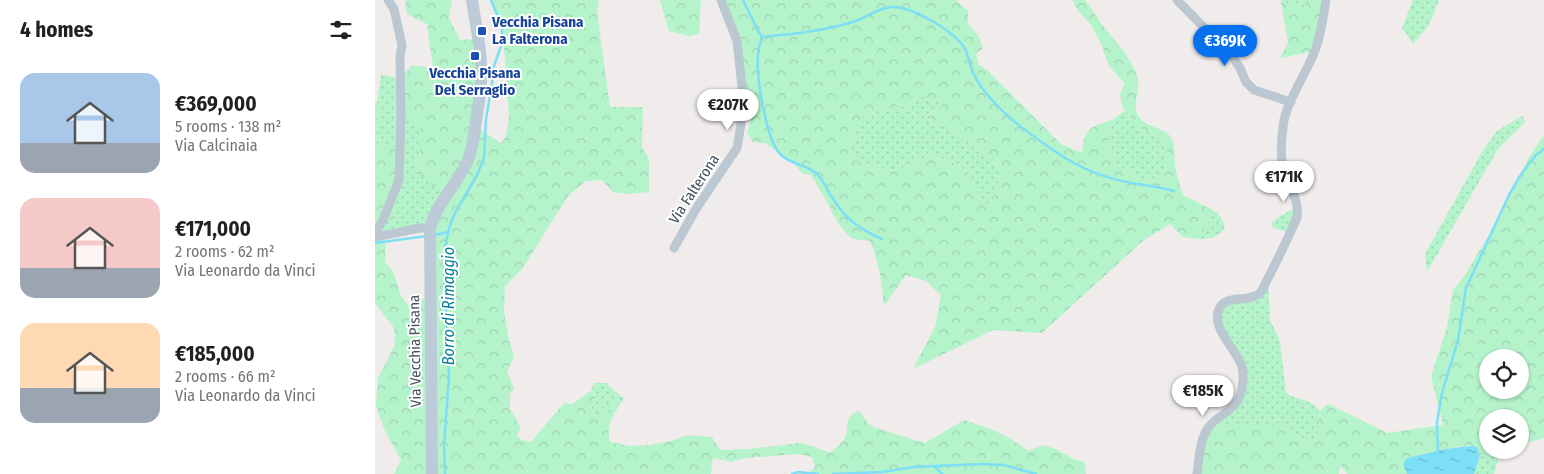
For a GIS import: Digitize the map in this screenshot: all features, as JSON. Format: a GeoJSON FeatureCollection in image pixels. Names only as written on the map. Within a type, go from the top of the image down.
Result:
{"type":"FeatureCollection","features":[{"type":"Feature","properties":{"kind":"main road","name":"Via Vecchia Pisana"},"geometry":{"type":"LineString","coordinates":[[432,474],[430,228],[438,206],[466,164],[472,145],[481,83],[481,64],[472,0]]}},
{"type":"Feature","properties":{"kind":"street"},"geometry":{"type":"LineString","coordinates":[[375,235],[399,180],[400,56],[402,45],[394,9],[388,0]]}},
{"type":"Feature","properties":{"kind":"street","name":"Via Falterona"},"geometry":{"type":"LineString","coordinates":[[673,248],[696,209],[737,148],[744,104],[737,41],[721,0]]}},
{"type":"Feature","properties":{"kind":"street"},"geometry":{"type":"LineString","coordinates":[[1177,0],[1233,56],[1246,82],[1254,90],[1291,102]]}},
{"type":"Feature","properties":{"kind":"street"},"geometry":{"type":"LineString","coordinates":[[1197,474],[1199,452],[1205,432],[1214,422],[1233,408],[1239,398],[1243,381],[1243,367],[1225,340],[1219,322],[1219,306],[1225,302],[1250,298],[1260,293],[1297,218],[1297,203],[1285,176],[1282,160],[1284,119],[1315,51],[1326,0]]}},
{"type":"Feature","properties":{"kind":"street"},"geometry":{"type":"LineString","coordinates":[[375,235],[430,228]]}},
{"type":"Feature","properties":{"kind":"green space"},"geometry":{"type":"Polygon","coordinates":[[[405,0],[452,0],[449,18],[460,40],[478,39],[475,126],[501,143],[505,138],[509,120],[507,80],[502,27],[491,0],[599,0],[597,12],[610,107],[643,107],[642,147],[649,159],[649,192],[628,194],[613,192],[602,180],[586,181],[568,196],[522,269],[505,286],[504,311],[514,357],[507,371],[514,389],[510,394],[510,409],[521,428],[517,435],[521,440],[531,442],[564,403],[572,404],[591,391],[596,396],[592,407],[593,416],[601,418],[621,396],[624,398],[610,424],[609,436],[610,442],[631,446],[671,441],[687,435],[712,437],[720,450],[749,449],[800,443],[830,453],[845,438],[849,419],[854,413],[859,411],[873,427],[925,443],[964,420],[998,432],[1028,451],[1043,445],[1056,449],[1073,459],[1085,462],[1086,474],[807,474],[815,467],[812,457],[799,454],[745,458],[730,462],[713,458],[711,474],[394,474],[401,460],[385,431],[376,406],[378,378],[395,345],[394,328],[375,303],[375,237],[386,234],[385,262],[393,271],[401,296],[408,306],[430,296],[430,228],[446,195],[416,170],[420,151],[420,127],[400,107],[400,80],[412,65],[433,68],[427,24],[407,14],[405,0]]]}},
{"type":"Feature","properties":{"kind":"green space"},"geometry":{"type":"Polygon","coordinates":[[[660,0],[701,0],[699,34],[689,36],[669,31],[660,0]]]}},
{"type":"Feature","properties":{"kind":"green space"},"geometry":{"type":"Polygon","coordinates":[[[720,0],[956,0],[968,11],[968,24],[978,35],[983,48],[976,54],[979,65],[987,70],[1061,144],[1082,153],[1085,138],[1090,129],[1114,119],[1108,142],[1113,157],[1119,166],[1138,179],[1159,178],[1166,171],[1167,151],[1164,144],[1136,122],[1122,106],[1120,94],[1125,84],[1109,66],[1092,26],[1076,8],[1072,0],[1085,0],[1136,71],[1138,83],[1136,109],[1140,118],[1167,133],[1172,139],[1175,166],[1183,195],[1214,211],[1199,239],[1183,237],[1170,224],[1144,240],[1042,333],[993,330],[913,369],[935,327],[941,295],[926,281],[906,275],[884,306],[880,273],[870,241],[854,239],[843,230],[811,175],[803,174],[793,163],[765,143],[753,142],[747,133],[751,117],[750,96],[749,90],[744,90],[735,29],[720,0]],[[918,97],[907,106],[875,110],[867,114],[860,120],[849,152],[855,160],[877,169],[896,171],[931,155],[951,162],[968,172],[981,199],[990,204],[994,198],[1000,174],[995,160],[955,133],[926,118],[942,106],[941,101],[931,97],[918,97]]]}},
{"type":"Feature","properties":{"kind":"green space"},"geometry":{"type":"Polygon","coordinates":[[[1281,0],[1326,1],[1309,4],[1281,3],[1281,0]]]}},
{"type":"Feature","properties":{"kind":"green space"},"geometry":{"type":"Polygon","coordinates":[[[1413,0],[1439,0],[1429,25],[1413,44],[1402,28],[1413,0]]]}},
{"type":"Feature","properties":{"kind":"green space"},"geometry":{"type":"Polygon","coordinates":[[[1326,1],[1315,51],[1280,58],[1288,43],[1281,3],[1309,4],[1326,1]]]}},
{"type":"Feature","properties":{"kind":"green space"},"geometry":{"type":"Polygon","coordinates":[[[381,74],[400,80],[401,107],[420,127],[420,151],[416,170],[446,195],[430,228],[375,235],[385,145],[376,146],[379,106],[377,102],[381,74]]]}},
{"type":"Feature","properties":{"kind":"green space"},"geometry":{"type":"Polygon","coordinates":[[[918,97],[931,97],[941,101],[942,106],[927,115],[926,118],[955,133],[995,160],[1000,174],[994,198],[990,204],[981,199],[968,172],[951,162],[931,155],[896,171],[877,169],[855,160],[849,152],[860,120],[867,114],[875,110],[907,106],[918,97]]]}},
{"type":"Feature","properties":{"kind":"green space"},"geometry":{"type":"Polygon","coordinates":[[[375,102],[379,105],[376,146],[400,146],[395,191],[396,216],[384,224],[375,235],[375,102]]]}},
{"type":"Feature","properties":{"kind":"green space"},"geometry":{"type":"Polygon","coordinates":[[[1125,110],[1136,122],[1164,144],[1167,151],[1166,171],[1159,178],[1138,179],[1119,166],[1113,157],[1108,142],[1114,119],[1125,110]]]}},
{"type":"Feature","properties":{"kind":"green space"},"geometry":{"type":"Polygon","coordinates":[[[1522,116],[1525,122],[1498,149],[1427,272],[1425,254],[1483,150],[1497,131],[1522,116]]]}},
{"type":"Feature","properties":{"kind":"green space"},"geometry":{"type":"Polygon","coordinates":[[[1544,135],[1544,438],[1529,442],[1529,409],[1479,409],[1479,452],[1477,447],[1461,446],[1407,458],[1403,464],[1407,474],[1347,474],[1340,465],[1339,474],[1197,474],[1205,432],[1223,426],[1281,423],[1310,444],[1315,442],[1321,426],[1316,414],[1328,404],[1387,433],[1443,425],[1431,376],[1447,327],[1453,290],[1465,275],[1501,214],[1529,157],[1544,135]]]}},
{"type":"Feature","properties":{"kind":"green space"},"geometry":{"type":"Polygon","coordinates":[[[1298,208],[1290,233],[1274,228],[1271,224],[1283,214],[1298,208]]]}},
{"type":"Feature","properties":{"kind":"green space"},"geometry":{"type":"Polygon","coordinates":[[[1214,211],[1221,218],[1225,228],[1214,237],[1199,239],[1214,211]]]}},
{"type":"Feature","properties":{"kind":"green space"},"geometry":{"type":"Polygon","coordinates":[[[1268,278],[1270,320],[1280,341],[1286,393],[1313,404],[1320,411],[1316,414],[1321,426],[1315,442],[1310,444],[1281,423],[1205,432],[1239,398],[1242,367],[1225,340],[1220,306],[1250,298],[1268,278]]]}},
{"type":"Feature","properties":{"kind":"green space"},"geometry":{"type":"Polygon","coordinates":[[[594,383],[609,383],[608,386],[621,396],[601,418],[593,416],[592,407],[596,396],[591,391],[594,383]]]}},
{"type":"Feature","properties":{"kind":"green space"},"geometry":{"type":"Polygon","coordinates":[[[1479,458],[1498,459],[1494,474],[1474,474],[1479,458]]]}},
{"type":"Feature","properties":{"kind":"water"},"geometry":{"type":"Polygon","coordinates":[[[1477,447],[1479,458],[1474,474],[1407,474],[1403,464],[1407,458],[1445,449],[1477,447]]]}},
{"type":"Feature","properties":{"kind":"waterway","name":"Borro di Rimaggio"},"geometry":{"type":"LineString","coordinates":[[445,474],[444,446],[449,377],[444,272],[445,247],[449,228],[455,213],[477,175],[484,158],[486,119],[493,69],[502,43],[502,27],[491,0]]}},
{"type":"Feature","properties":{"kind":"waterway"},"geometry":{"type":"LineString","coordinates":[[743,0],[762,37]]}},
{"type":"Feature","properties":{"kind":"waterway"},"geometry":{"type":"LineString","coordinates":[[762,37],[830,28],[858,20],[889,7],[903,8],[923,16],[953,35],[966,51],[975,77],[993,102],[1010,118],[1047,146],[1065,158],[1105,176],[1174,191]]}},
{"type":"Feature","properties":{"kind":"waterway"},"geometry":{"type":"LineString","coordinates":[[762,37],[758,53],[759,77],[766,122],[775,146],[784,158],[817,174],[836,204],[847,217],[859,227],[882,239]]}},
{"type":"Feature","properties":{"kind":"waterway"},"geometry":{"type":"LineString","coordinates":[[1438,453],[1437,422],[1442,393],[1458,340],[1466,288],[1509,195],[1535,156],[1544,149]]}},
{"type":"Feature","properties":{"kind":"waterway"},"geometry":{"type":"LineString","coordinates":[[435,235],[448,232]]}},
{"type":"Feature","properties":{"kind":"waterway"},"geometry":{"type":"LineString","coordinates":[[375,243],[427,236]]}},
{"type":"Feature","properties":{"kind":"waterway"},"geometry":{"type":"LineString","coordinates":[[833,474],[882,472],[914,467],[982,464],[1004,465],[1036,474]]}},
{"type":"Feature","properties":{"kind":"waterway"},"geometry":{"type":"LineString","coordinates":[[934,466],[942,474]]}},
{"type":"Feature","properties":{"kind":"waterway"},"geometry":{"type":"LineString","coordinates":[[792,474],[798,472],[818,474]]}},
{"type":"Feature","properties":{"kind":"place","name":"Vecchia Pisana La Falterona"},"geometry":{"type":"Point","coordinates":[482,31]}},
{"type":"Feature","properties":{"kind":"place","name":"Vecchia Pisana Del Serraglio"},"geometry":{"type":"Point","coordinates":[475,56]}}]}
